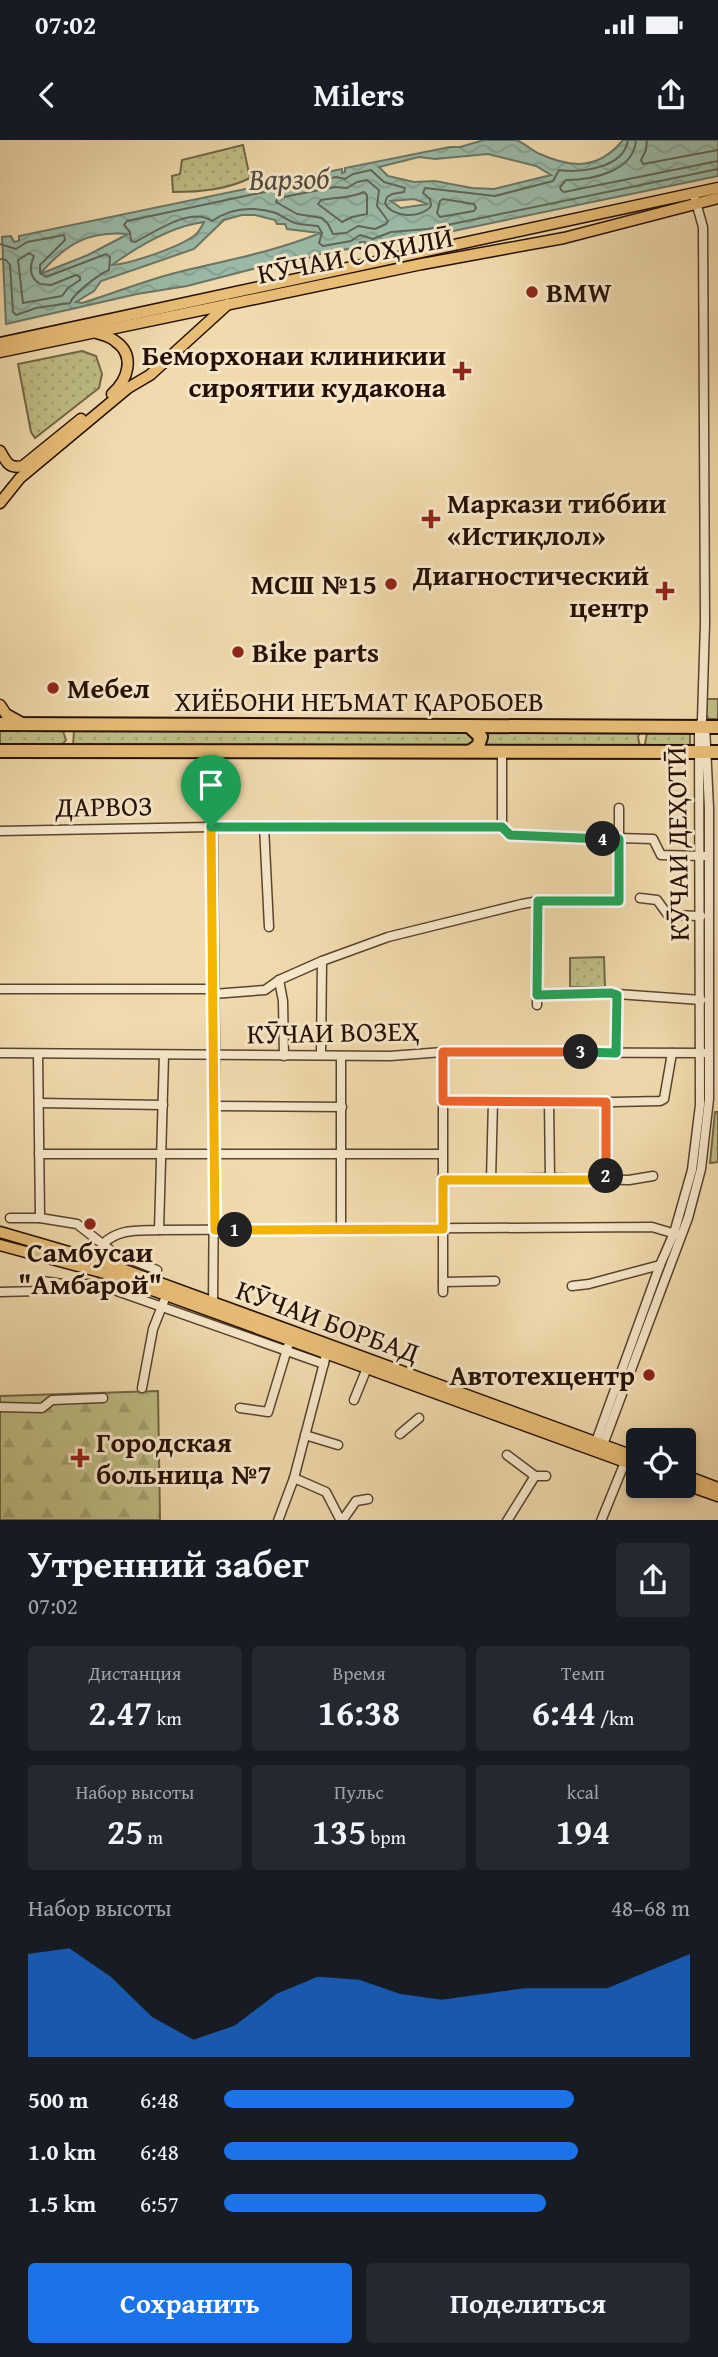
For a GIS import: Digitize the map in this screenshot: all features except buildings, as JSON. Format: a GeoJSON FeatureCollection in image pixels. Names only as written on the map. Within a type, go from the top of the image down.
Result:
{"type":"FeatureCollection","features":[{"type":"Feature","properties":{"kind":"highway","name":"ХИЁБОНИ НЕЪМАТ ҚАРОБОЕВ"},"geometry":{"type":"LineString","coordinates":[[0,724],[706,725]]}},
{"type":"Feature","properties":{"kind":"highway"},"geometry":{"type":"LineString","coordinates":[[62,724],[71,734],[71,740],[63,751]]}},
{"type":"Feature","properties":{"kind":"highway"},"geometry":{"type":"LineString","coordinates":[[469,726],[481,737],[478,746],[471,751]]}},
{"type":"Feature","properties":{"kind":"highway"},"geometry":{"type":"LineString","coordinates":[[648,727],[641,741],[652,752]]}},
{"type":"Feature","properties":{"kind":"highway","name":"ХИЁБОНИ НЕЪМАТ ҚАРОБОЕВ"},"geometry":{"type":"LineString","coordinates":[[4,752],[708,752]]}},
{"type":"Feature","properties":{"kind":"main road"},"geometry":{"type":"LineString","coordinates":[[0,343],[582,218],[695,199],[718,188]]}},
{"type":"Feature","properties":{"kind":"main road","name":"КӮЧАИ СОҲИЛӢ"},"geometry":{"type":"LineString","coordinates":[[0,352],[422,264],[586,233],[695,199],[718,198]]}},
{"type":"Feature","properties":{"kind":"main road"},"geometry":{"type":"LineString","coordinates":[[582,218],[586,233]]}},
{"type":"Feature","properties":{"kind":"main road"},"geometry":{"type":"LineString","coordinates":[[0,503],[20,478],[128,388],[150,374],[229,304]]}},
{"type":"Feature","properties":{"kind":"main road"},"geometry":{"type":"LineString","coordinates":[[0,451],[8,465],[13,468],[23,466],[120,387],[128,374],[129,362],[124,349],[114,340],[94,332]]}},
{"type":"Feature","properties":{"kind":"main road"},"geometry":{"type":"LineString","coordinates":[[0,705],[6,714],[24,724]]}},
{"type":"Feature","properties":{"kind":"main road","name":"КӮЧАИ БОРБАД"},"geometry":{"type":"LineString","coordinates":[[0,1232],[100,1261],[289,1339],[325,1358],[367,1368],[598,1448],[626,1455]]}},
{"type":"Feature","properties":{"kind":"main road","name":"КӮЧАИ БОРБАД"},"geometry":{"type":"LineString","coordinates":[[0,1244],[108,1274],[164,1300],[213,1307],[598,1448],[625,1462]]}},
{"type":"Feature","properties":{"kind":"main road"},"geometry":{"type":"LineString","coordinates":[[696,1480],[718,1488]]}},
{"type":"Feature","properties":{"kind":"main road"},"geometry":{"type":"LineString","coordinates":[[696,1488],[718,1496]]}},
{"type":"Feature","properties":{"kind":"street","name":"КӮЧАИ ДЕҲОТӢ"},"geometry":{"type":"LineString","coordinates":[[695,199],[702,216],[704,237],[708,752],[705,1053]]}},
{"type":"Feature","properties":{"kind":"street"},"geometry":{"type":"LineString","coordinates":[[212,751],[215,1056],[213,1307]]}},
{"type":"Feature","properties":{"kind":"street"},"geometry":{"type":"LineString","coordinates":[[502,751],[502,827]]}},
{"type":"Feature","properties":{"kind":"street"},"geometry":{"type":"LineString","coordinates":[[0,989],[213,992],[265,990],[279,980],[322,961],[388,937],[538,901],[619,901],[619,808]]}},
{"type":"Feature","properties":{"kind":"street","name":"ДАРВОЗ"},"geometry":{"type":"LineString","coordinates":[[0,831],[211,827],[502,827],[510,835],[653,839],[661,855],[705,856]]}},
{"type":"Feature","properties":{"kind":"street"},"geometry":{"type":"LineString","coordinates":[[264,827],[269,927]]}},
{"type":"Feature","properties":{"kind":"street","name":"КӮЧАИ ДЕҲОТӢ"},"geometry":{"type":"LineString","coordinates":[[598,1448],[701,1169],[708,1120],[701,1000],[701,916],[705,856]]}},
{"type":"Feature","properties":{"kind":"street"},"geometry":{"type":"LineString","coordinates":[[640,898],[657,901],[668,915],[701,916]]}},
{"type":"Feature","properties":{"kind":"street"},"geometry":{"type":"LineString","coordinates":[[537,1005],[538,901]]}},
{"type":"Feature","properties":{"kind":"street"},"geometry":{"type":"LineString","coordinates":[[321,1055],[322,961]]}},
{"type":"Feature","properties":{"kind":"street"},"geometry":{"type":"LineString","coordinates":[[279,980],[283,1001],[284,1056]]}},
{"type":"Feature","properties":{"kind":"street"},"geometry":{"type":"LineString","coordinates":[[537,995],[611,993],[701,1000]]}},
{"type":"Feature","properties":{"kind":"street"},"geometry":{"type":"LineString","coordinates":[[616,1053],[617,995]]}},
{"type":"Feature","properties":{"kind":"street"},"geometry":{"type":"LineString","coordinates":[[443,1052],[443,1287],[495,1281]]}},
{"type":"Feature","properties":{"kind":"street","name":"КӮЧАИ ВОЗЕҲ"},"geometry":{"type":"LineString","coordinates":[[0,1053],[390,1056],[443,1052],[705,1053]]}},
{"type":"Feature","properties":{"kind":"street"},"geometry":{"type":"LineString","coordinates":[[443,1101],[662,1101],[672,1053]]}},
{"type":"Feature","properties":{"kind":"street"},"geometry":{"type":"LineString","coordinates":[[38,1054],[40,1218]]}},
{"type":"Feature","properties":{"kind":"street"},"geometry":{"type":"LineString","coordinates":[[159,1230],[164,1055]]}},
{"type":"Feature","properties":{"kind":"street"},"geometry":{"type":"LineString","coordinates":[[341,1056],[341,1230]]}},
{"type":"Feature","properties":{"kind":"street"},"geometry":{"type":"LineString","coordinates":[[491,1180],[492,1101]]}},
{"type":"Feature","properties":{"kind":"street"},"geometry":{"type":"LineString","coordinates":[[549,1102],[550,1178]]}},
{"type":"Feature","properties":{"kind":"street"},"geometry":{"type":"LineString","coordinates":[[606,1102],[606,1180]]}},
{"type":"Feature","properties":{"kind":"street"},"geometry":{"type":"LineString","coordinates":[[39,1103],[163,1105]]}},
{"type":"Feature","properties":{"kind":"street"},"geometry":{"type":"LineString","coordinates":[[215,1107],[342,1107]]}},
{"type":"Feature","properties":{"kind":"street"},"geometry":{"type":"LineString","coordinates":[[39,1154],[442,1154]]}},
{"type":"Feature","properties":{"kind":"street"},"geometry":{"type":"LineString","coordinates":[[443,1180],[629,1180],[653,1176]]}},
{"type":"Feature","properties":{"kind":"street"},"geometry":{"type":"LineString","coordinates":[[10,1219],[40,1218],[77,1224],[114,1253],[157,1270]]}},
{"type":"Feature","properties":{"kind":"street"},"geometry":{"type":"LineString","coordinates":[[103,1244],[112,1235],[123,1231],[159,1230],[652,1227],[678,1234]]}},
{"type":"Feature","properties":{"kind":"street","name":"КӮЧАИ ДЕҲОТӢ"},"geometry":{"type":"LineString","coordinates":[[598,1448],[660,1265],[678,1234]]}},
{"type":"Feature","properties":{"kind":"street"},"geometry":{"type":"LineString","coordinates":[[572,1286],[660,1265]]}},
{"type":"Feature","properties":{"kind":"street"},"geometry":{"type":"LineString","coordinates":[[0,1292],[38,1292],[42,1281],[97,1284],[164,1300],[286,1351],[325,1358],[294,1478],[278,1520]]}},
{"type":"Feature","properties":{"kind":"street"},"geometry":{"type":"LineString","coordinates":[[142,1388],[153,1329],[164,1300]]}},
{"type":"Feature","properties":{"kind":"street"},"geometry":{"type":"LineString","coordinates":[[240,1408],[268,1412],[289,1339]]}},
{"type":"Feature","properties":{"kind":"street"},"geometry":{"type":"LineString","coordinates":[[354,1400],[367,1368]]}},
{"type":"Feature","properties":{"kind":"street"},"geometry":{"type":"LineString","coordinates":[[0,1407],[42,1408],[52,1400],[103,1398]]}},
{"type":"Feature","properties":{"kind":"street"},"geometry":{"type":"LineString","coordinates":[[400,1434],[419,1418]]}},
{"type":"Feature","properties":{"kind":"street"},"geometry":{"type":"LineString","coordinates":[[305,1435],[338,1445]]}},
{"type":"Feature","properties":{"kind":"street"},"geometry":{"type":"LineString","coordinates":[[507,1455],[536,1476],[546,1476]]}},
{"type":"Feature","properties":{"kind":"street"},"geometry":{"type":"LineString","coordinates":[[601,1520],[625,1462]]}},
{"type":"Feature","properties":{"kind":"street"},"geometry":{"type":"LineString","coordinates":[[503,1520],[536,1476]]}},
{"type":"Feature","properties":{"kind":"street"},"geometry":{"type":"LineString","coordinates":[[294,1478],[326,1492],[340,1520]]}},
{"type":"Feature","properties":{"kind":"street"},"geometry":{"type":"LineString","coordinates":[[342,1520],[356,1501],[368,1499]]}},
{"type":"Feature","properties":{"kind":"green space"},"geometry":{"type":"Polygon","coordinates":[[[243,145],[250,178],[212,190],[173,192],[172,176],[180,174],[182,160],[243,145]]]}},
{"type":"Feature","properties":{"kind":"green space"},"geometry":{"type":"Polygon","coordinates":[[[82,351],[96,356],[102,374],[99,388],[35,438],[31,432],[18,364],[82,351]]]}},
{"type":"Feature","properties":{"kind":"green space"},"geometry":{"type":"Polygon","coordinates":[[[707,699],[718,699],[718,719],[709,719],[706,715],[707,699]]]}},
{"type":"Feature","properties":{"kind":"green space"},"geometry":{"type":"Polygon","coordinates":[[[74,730],[468,731],[476,740],[469,746],[73,746],[74,730]]]}},
{"type":"Feature","properties":{"kind":"green space"},"geometry":{"type":"Polygon","coordinates":[[[0,731],[63,731],[66,740],[61,746],[0,746],[0,731]]]}},
{"type":"Feature","properties":{"kind":"green space"},"geometry":{"type":"Polygon","coordinates":[[[483,731],[640,732],[640,747],[483,746],[483,731]]]}},
{"type":"Feature","properties":{"kind":"green space"},"geometry":{"type":"Polygon","coordinates":[[[690,732],[690,747],[649,747],[645,744],[647,733],[690,732]]]}},
{"type":"Feature","properties":{"kind":"green space"},"geometry":{"type":"Polygon","coordinates":[[[604,957],[605,987],[570,987],[570,958],[604,957]]]}},
{"type":"Feature","properties":{"kind":"green space"},"geometry":{"type":"Polygon","coordinates":[[[715,1112],[718,1112],[718,1162],[710,1163],[715,1112]]]}},
{"type":"Feature","properties":{"kind":"green space","name":"Городская больница №7"},"geometry":{"type":"Polygon","coordinates":[[[158,1391],[160,1520],[0,1520],[0,1396],[158,1391]]]}},
{"type":"Feature","properties":{"kind":"water"},"geometry":{"type":"Polygon","coordinates":[[[484,140],[516,140],[552,159],[585,164],[605,157],[623,140],[718,140],[718,176],[429,236],[392,239],[374,247],[366,248],[365,242],[360,242],[359,248],[330,251],[296,262],[268,265],[187,286],[137,294],[6,324],[2,237],[11,236],[14,242],[19,241],[19,236],[342,169],[342,173],[345,168],[460,147],[484,140]],[[488,154],[435,159],[419,157],[379,167],[388,176],[414,182],[435,181],[472,188],[494,189],[551,175],[536,166],[488,154]],[[414,199],[391,201],[401,208],[428,204],[414,199]],[[242,215],[224,220],[194,249],[101,281],[94,291],[76,302],[82,303],[167,275],[268,251],[320,233],[287,229],[285,224],[277,224],[275,220],[242,215]],[[204,222],[155,238],[112,265],[167,250],[188,240],[204,222]],[[128,234],[89,237],[68,247],[40,274],[88,255],[128,234]]]}},
{"type":"Feature","properties":{"kind":"place","name":"BMW"},"geometry":{"type":"Point","coordinates":[532,292]}},
{"type":"Feature","properties":{"kind":"place","name":"Беморхонаи клиникии сироятии кудакона"},"geometry":{"type":"Point","coordinates":[462,371]}},
{"type":"Feature","properties":{"kind":"place","name":"Маркази тиббии «Истиқлол»"},"geometry":{"type":"Point","coordinates":[431,519]}},
{"type":"Feature","properties":{"kind":"place","name":"МСШ №15"},"geometry":{"type":"Point","coordinates":[391,584]}},
{"type":"Feature","properties":{"kind":"place","name":"Диагностический центр"},"geometry":{"type":"Point","coordinates":[665,591]}},
{"type":"Feature","properties":{"kind":"place","name":"Bike parts"},"geometry":{"type":"Point","coordinates":[238,652]}},
{"type":"Feature","properties":{"kind":"place","name":"Мебел"},"geometry":{"type":"Point","coordinates":[53,688]}},
{"type":"Feature","properties":{"kind":"place","name":"Самбусаи \"Амбарой\""},"geometry":{"type":"Point","coordinates":[90,1224]}},
{"type":"Feature","properties":{"kind":"place","name":"Автотехцентр"},"geometry":{"type":"Point","coordinates":[649,1375]}},
{"type":"Feature","properties":{"kind":"place","name":"Городская больница №7"},"geometry":{"type":"Point","coordinates":[80,1458]}},
{"type":"Feature","properties":{"kind":"route"},"geometry":{"type":"LineString","coordinates":[[211,827],[502,827],[510,835],[619,839],[619,901],[538,901],[537,995],[617,995],[616,1053],[443,1052],[443,1101],[606,1102],[606,1180],[443,1180],[443,1229],[215,1230],[211,827]]}},
{"type":"Feature","properties":{"kind":"water label","name":"Варзоб"},"geometry":{"type":"Point","coordinates":[289,179]}}]}
